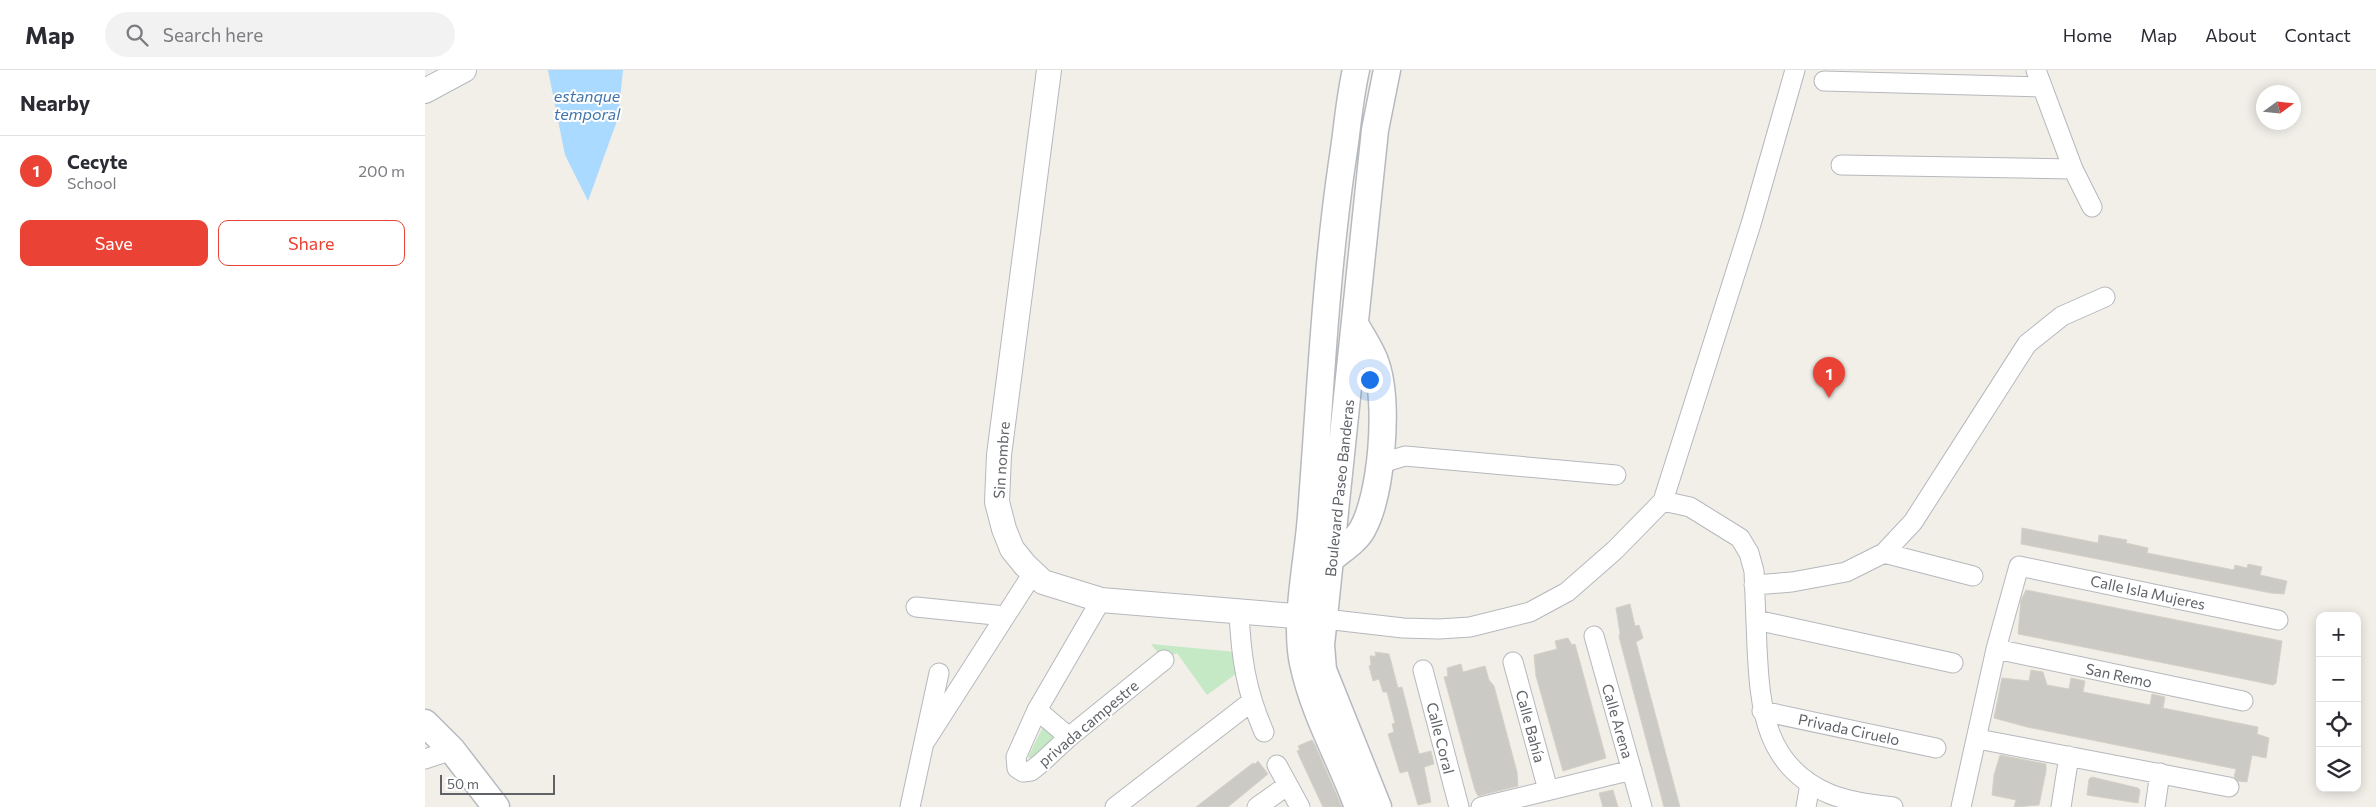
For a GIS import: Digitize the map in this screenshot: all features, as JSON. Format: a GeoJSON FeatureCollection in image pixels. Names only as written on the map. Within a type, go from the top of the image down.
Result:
{"type":"FeatureCollection","features":[{"type":"Feature","properties":{"kind":"main road","name":"Boulevard Paseo Banderas"},"geometry":{"type":"LineString","coordinates":[[1356,70],[1336,212],[1325,318],[1310,533],[1313,618],[1321,645],[1323,670],[1378,807]]}},
{"type":"Feature","properties":{"kind":"main road","name":"Boulevard Paseo Banderas"},"geometry":{"type":"LineString","coordinates":[[1358,807],[1350,785],[1322,727],[1302,662],[1331,559],[1375,130],[1387,70]]}},
{"type":"Feature","properties":{"kind":"main road"},"geometry":{"type":"LineString","coordinates":[[1331,559],[1362,531],[1374,498],[1379,464],[1383,408],[1376,364],[1355,324]]}},
{"type":"Feature","properties":{"kind":"main road"},"geometry":{"type":"LineString","coordinates":[[425,723],[452,750],[496,807]]}},
{"type":"Feature","properties":{"kind":"street"},"geometry":{"type":"LineString","coordinates":[[425,91],[465,70]]}},
{"type":"Feature","properties":{"kind":"street","name":"Sin nombre"},"geometry":{"type":"LineString","coordinates":[[1049,70],[999,456],[997,502],[1004,529],[1012,549],[1043,582],[1101,600],[1313,618]]}},
{"type":"Feature","properties":{"kind":"street"},"geometry":{"type":"LineString","coordinates":[[1313,618],[1403,628],[1439,629],[1477,626],[1530,612],[1567,592],[1615,550],[1663,501],[1751,224],[1795,70]]}},
{"type":"Feature","properties":{"kind":"street"},"geometry":{"type":"LineString","coordinates":[[1824,81],[2039,78],[2073,169],[2092,207]]}},
{"type":"Feature","properties":{"kind":"street"},"geometry":{"type":"LineString","coordinates":[[1841,166],[2073,169]]}},
{"type":"Feature","properties":{"kind":"street"},"geometry":{"type":"LineString","coordinates":[[1754,585],[1792,582],[1846,572],[1884,553],[1913,522],[2027,344],[2062,316],[2105,297]]}},
{"type":"Feature","properties":{"kind":"street"},"geometry":{"type":"LineString","coordinates":[[1381,438],[1405,456]]}},
{"type":"Feature","properties":{"kind":"street"},"geometry":{"type":"LineString","coordinates":[[1379,464],[1405,456],[1616,475]]}},
{"type":"Feature","properties":{"kind":"street"},"geometry":{"type":"LineString","coordinates":[[1663,501],[1690,507],[1740,538],[1749,553],[1754,585],[1762,711],[1769,733],[1787,764],[1810,784],[1831,794],[1893,807]]}},
{"type":"Feature","properties":{"kind":"street"},"geometry":{"type":"LineString","coordinates":[[1884,553],[1973,576]]}},
{"type":"Feature","properties":{"kind":"street","name":"Calle Isla Mujeres"},"geometry":{"type":"LineString","coordinates":[[1996,649],[2019,566],[2277,620]]}},
{"type":"Feature","properties":{"kind":"street"},"geometry":{"type":"LineString","coordinates":[[926,740],[1033,573]]}},
{"type":"Feature","properties":{"kind":"street","name":"privada campestre"},"geometry":{"type":"LineString","coordinates":[[1101,600],[1037,710],[1016,757],[1017,768],[1023,772],[1031,771],[1069,736],[1164,660]]}},
{"type":"Feature","properties":{"kind":"street"},"geometry":{"type":"LineString","coordinates":[[916,607],[1005,616]]}},
{"type":"Feature","properties":{"kind":"street"},"geometry":{"type":"LineString","coordinates":[[1239,612],[1241,654],[1251,702],[1264,732]]}},
{"type":"Feature","properties":{"kind":"street"},"geometry":{"type":"LineString","coordinates":[[1756,620],[1953,663]]}},
{"type":"Feature","properties":{"kind":"street","name":"Calle Arena"},"geometry":{"type":"LineString","coordinates":[[1594,636],[1641,807]]}},
{"type":"Feature","properties":{"kind":"street"},"geometry":{"type":"LineString","coordinates":[[1961,807],[1978,739],[1996,649]]}},
{"type":"Feature","properties":{"kind":"street","name":"San Remo"},"geometry":{"type":"LineString","coordinates":[[1996,649],[2243,701]]}},
{"type":"Feature","properties":{"kind":"street","name":"Calle Bahía"},"geometry":{"type":"LineString","coordinates":[[1513,662],[1548,790]]}},
{"type":"Feature","properties":{"kind":"street","name":"Calle Coral"},"geometry":{"type":"LineString","coordinates":[[1423,670],[1459,807]]}},
{"type":"Feature","properties":{"kind":"street"},"geometry":{"type":"LineString","coordinates":[[910,807],[939,673]]}},
{"type":"Feature","properties":{"kind":"street"},"geometry":{"type":"LineString","coordinates":[[1115,807],[1251,702]]}},
{"type":"Feature","properties":{"kind":"street"},"geometry":{"type":"LineString","coordinates":[[1037,710],[1069,736]]}},
{"type":"Feature","properties":{"kind":"street","name":"Privada Ciruelo"},"geometry":{"type":"LineString","coordinates":[[1762,711],[1936,748]]}},
{"type":"Feature","properties":{"kind":"street"},"geometry":{"type":"LineString","coordinates":[[1978,739],[2229,787]]}},
{"type":"Feature","properties":{"kind":"street"},"geometry":{"type":"LineString","coordinates":[[425,759],[452,750]]}},
{"type":"Feature","properties":{"kind":"street"},"geometry":{"type":"LineString","coordinates":[[2061,807],[2069,756]]}},
{"type":"Feature","properties":{"kind":"street"},"geometry":{"type":"LineString","coordinates":[[1277,765],[1300,807]]}},
{"type":"Feature","properties":{"kind":"street"},"geometry":{"type":"LineString","coordinates":[[1481,807],[1632,770]]}},
{"type":"Feature","properties":{"kind":"street"},"geometry":{"type":"LineString","coordinates":[[2155,807],[2160,773]]}},
{"type":"Feature","properties":{"kind":"street"},"geometry":{"type":"LineString","coordinates":[[1806,807],[1810,784]]}},
{"type":"Feature","properties":{"kind":"street"},"geometry":{"type":"LineString","coordinates":[[1257,807],[1288,785]]}},
{"type":"Feature","properties":{"kind":"green space"},"geometry":{"type":"Polygon","coordinates":[[[1151,644],[1235,652],[1237,673],[1207,695],[1177,653],[1164,660],[1151,644]]]}},
{"type":"Feature","properties":{"kind":"green space"},"geometry":{"type":"Polygon","coordinates":[[[1043,727],[1058,736],[1035,760],[1028,757],[1043,727]]]}},
{"type":"Feature","properties":{"kind":"water","name":"estanque temporal"},"geometry":{"type":"Polygon","coordinates":[[[548,70],[623,70],[618,118],[588,201],[565,155],[548,70]]]}},
{"type":"Feature","properties":{"kind":"building"},"geometry":{"type":"Polygon","coordinates":[[[2022,528],[2098,543],[2099,535],[2127,540],[2126,543],[2148,548],[2147,553],[2234,570],[2235,565],[2247,568],[2248,564],[2262,567],[2260,575],[2287,581],[2284,594],[2271,593],[2021,544],[2022,528]]]}},
{"type":"Feature","properties":{"kind":"building"},"geometry":{"type":"Polygon","coordinates":[[[2026,590],[2282,641],[2276,683],[2273,685],[2018,634],[2021,600],[2026,590]]]}},
{"type":"Feature","properties":{"kind":"building"},"geometry":{"type":"Polygon","coordinates":[[[1630,604],[1635,626],[1639,625],[1643,638],[1636,642],[1680,807],[1664,807],[1619,637],[1616,608],[1630,604]]]}},
{"type":"Feature","properties":{"kind":"building"},"geometry":{"type":"Polygon","coordinates":[[[1568,638],[1572,645],[1575,644],[1606,758],[1563,771],[1536,676],[1534,655],[1557,649],[1555,641],[1568,638]]]}},
{"type":"Feature","properties":{"kind":"building"},"geometry":{"type":"Polygon","coordinates":[[[1375,652],[1389,654],[1398,688],[1402,687],[1419,754],[1431,751],[1434,764],[1424,767],[1431,802],[1418,805],[1408,771],[1400,773],[1388,734],[1394,732],[1392,724],[1395,723],[1387,692],[1383,692],[1379,679],[1373,681],[1369,666],[1371,665],[1370,656],[1376,656],[1375,652]]]}},
{"type":"Feature","properties":{"kind":"building"},"geometry":{"type":"Polygon","coordinates":[[[1461,664],[1463,672],[1485,666],[1489,680],[1494,686],[1517,772],[1518,786],[1478,796],[1475,790],[1444,677],[1448,676],[1447,668],[1461,664]]]}},
{"type":"Feature","properties":{"kind":"building"},"geometry":{"type":"Polygon","coordinates":[[[2031,670],[2043,672],[2047,685],[2069,689],[2071,678],[2085,681],[2083,692],[2150,705],[2152,694],[2165,697],[2163,708],[2258,727],[2257,734],[2269,738],[2266,758],[2252,755],[2247,782],[2238,781],[2234,777],[2236,769],[2027,727],[1994,718],[2002,678],[2029,681],[2031,670]]]}},
{"type":"Feature","properties":{"kind":"building"},"geometry":{"type":"Polygon","coordinates":[[[1312,740],[1342,807],[1323,807],[1301,760],[1297,751],[1300,750],[1298,746],[1312,740]]]}},
{"type":"Feature","properties":{"kind":"building"},"geometry":{"type":"Polygon","coordinates":[[[2000,755],[2046,764],[2039,805],[2014,807],[2016,800],[1992,795],[1994,775],[2000,755]]]}},
{"type":"Feature","properties":{"kind":"building"},"geometry":{"type":"Polygon","coordinates":[[[1258,761],[1268,774],[1228,807],[1196,807],[1253,763],[1255,764],[1258,761]]]}},
{"type":"Feature","properties":{"kind":"building"},"geometry":{"type":"Polygon","coordinates":[[[2092,777],[2138,788],[2140,790],[2138,803],[2087,795],[2089,779],[2092,777]]]}},
{"type":"Feature","properties":{"kind":"building"},"geometry":{"type":"Polygon","coordinates":[[[1613,790],[1618,807],[1603,807],[1599,793],[1613,790]]]}},
{"type":"Feature","properties":{"kind":"place","name":"Cecyte"},"geometry":{"type":"Point","coordinates":[1829,398]}}]}
